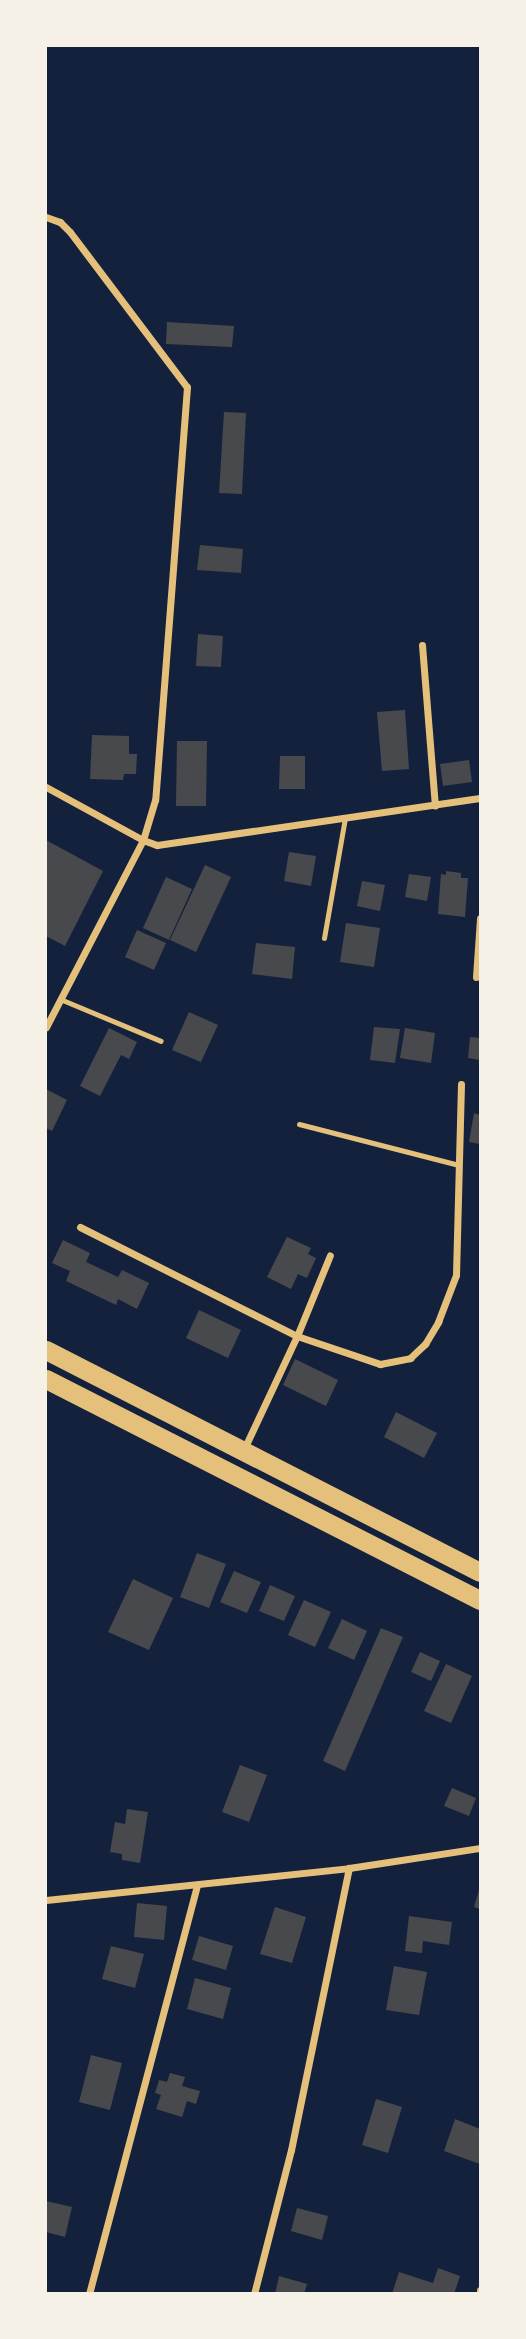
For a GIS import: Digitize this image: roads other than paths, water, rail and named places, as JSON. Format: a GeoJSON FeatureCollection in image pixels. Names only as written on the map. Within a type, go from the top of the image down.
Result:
{"type":"FeatureCollection","features":[{"type":"Feature","properties":{"kind":"highway"},"geometry":{"type":"LineString","coordinates":[[46,1350],[481,1572]]}},
{"type":"Feature","properties":{"kind":"highway"},"geometry":{"type":"LineString","coordinates":[[46,1379],[481,1600]]}},
{"type":"Feature","properties":{"kind":"street"},"geometry":{"type":"LineString","coordinates":[[46,217],[60,222],[187,387],[155,800],[143,840],[46,1027]]}},
{"type":"Feature","properties":{"kind":"street"},"geometry":{"type":"LineString","coordinates":[[422,645],[435,805]]}},
{"type":"Feature","properties":{"kind":"street"},"geometry":{"type":"LineString","coordinates":[[46,787],[157,845],[481,798]]}},
{"type":"Feature","properties":{"kind":"street"},"geometry":{"type":"LineString","coordinates":[[476,977],[481,918]]}},
{"type":"Feature","properties":{"kind":"street"},"geometry":{"type":"LineString","coordinates":[[80,1227],[297,1336],[380,1364],[410,1358],[425,1344],[438,1322],[456,1275],[461,1084]]}},
{"type":"Feature","properties":{"kind":"street"},"geometry":{"type":"LineString","coordinates":[[244,1451],[297,1336],[330,1255]]}},
{"type":"Feature","properties":{"kind":"street"},"geometry":{"type":"LineString","coordinates":[[46,1900],[349,1868],[481,1848]]}},
{"type":"Feature","properties":{"kind":"street"},"geometry":{"type":"LineString","coordinates":[[254,2294],[291,2150],[349,1868]]}},
{"type":"Feature","properties":{"kind":"street"},"geometry":{"type":"LineString","coordinates":[[89,2294],[197,1885]]}},
{"type":"Feature","properties":{"kind":"lane"},"geometry":{"type":"LineString","coordinates":[[324,938],[345,818]]}},
{"type":"Feature","properties":{"kind":"lane"},"geometry":{"type":"LineString","coordinates":[[60,999],[161,1041]]}},
{"type":"Feature","properties":{"kind":"lane"},"geometry":{"type":"LineString","coordinates":[[299,1124],[459,1165]]}}]}
